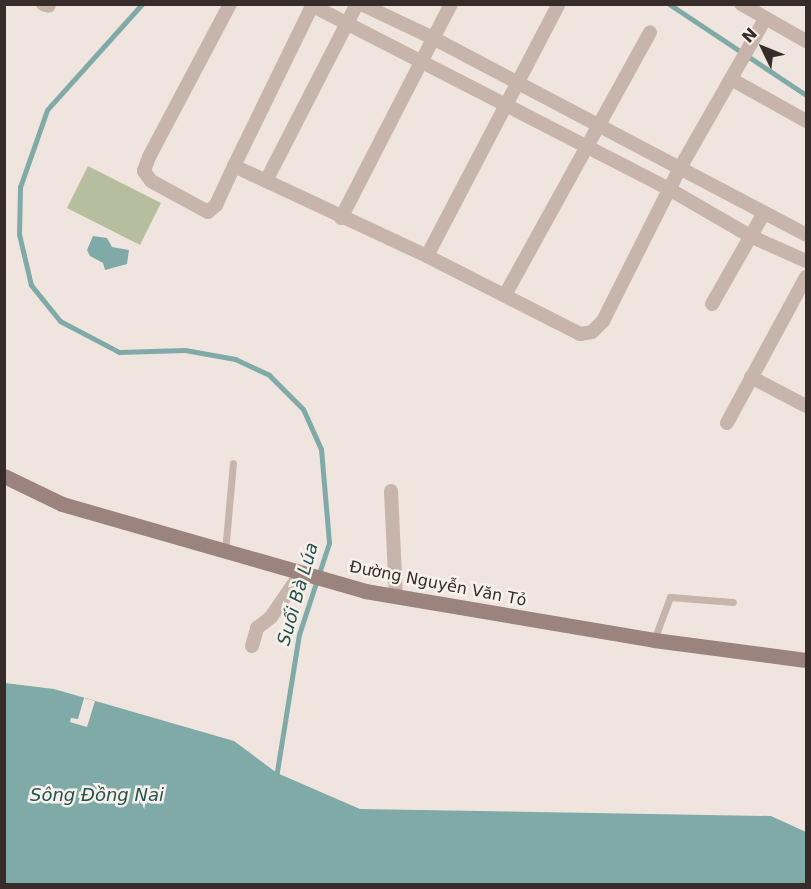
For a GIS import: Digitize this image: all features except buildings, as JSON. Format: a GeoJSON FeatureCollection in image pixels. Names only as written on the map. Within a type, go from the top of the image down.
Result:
{"type":"FeatureCollection","features":[{"type":"Feature","properties":{"kind":"street"},"geometry":{"type":"LineString","coordinates":[[230,4],[144,171],[151,181],[208,212],[216,205],[313,5],[421,63],[506,104],[669,189],[750,236],[807,261]]}},
{"type":"Feature","properties":{"kind":"street"},"geometry":{"type":"LineString","coordinates":[[266,181],[346,24],[359,4],[433,38],[596,126],[807,235]]}},
{"type":"Feature","properties":{"kind":"street"},"geometry":{"type":"LineString","coordinates":[[341,218],[451,4]]}},
{"type":"Feature","properties":{"kind":"street"},"geometry":{"type":"LineString","coordinates":[[426,256],[559,4]]}},
{"type":"Feature","properties":{"kind":"street"},"geometry":{"type":"LineString","coordinates":[[741,4],[807,41]]}},
{"type":"Feature","properties":{"kind":"street"},"geometry":{"type":"LineString","coordinates":[[234,166],[426,256],[580,334],[592,332],[603,321],[680,168],[765,19]]}},
{"type":"Feature","properties":{"kind":"street"},"geometry":{"type":"LineString","coordinates":[[505,295],[587,147],[596,126],[650,32]]}},
{"type":"Feature","properties":{"kind":"street"},"geometry":{"type":"LineString","coordinates":[[731,79],[807,121]]}},
{"type":"Feature","properties":{"kind":"street"},"geometry":{"type":"LineString","coordinates":[[712,304],[764,213]]}},
{"type":"Feature","properties":{"kind":"street"},"geometry":{"type":"LineString","coordinates":[[727,423],[807,277]]}},
{"type":"Feature","properties":{"kind":"street"},"geometry":{"type":"LineString","coordinates":[[752,377],[807,406]]}},
{"type":"Feature","properties":{"kind":"street","name":"Đường Nguyễn Văn Tỏ"},"geometry":{"type":"LineString","coordinates":[[4,476],[62,504],[365,591],[654,640],[807,660]]}},
{"type":"Feature","properties":{"kind":"street"},"geometry":{"type":"LineString","coordinates":[[391,491],[396,597]]}},
{"type":"Feature","properties":{"kind":"street"},"geometry":{"type":"LineString","coordinates":[[252,646],[257,628],[271,617],[301,573]]}},
{"type":"Feature","properties":{"kind":"lane"},"geometry":{"type":"LineString","coordinates":[[225,552],[232,463]]}},
{"type":"Feature","properties":{"kind":"lane"},"geometry":{"type":"LineString","coordinates":[[654,640],[670,597],[733,602]]}},
{"type":"Feature","properties":{"kind":"green space"},"geometry":{"type":"Polygon","coordinates":[[[88,166],[161,203],[140,245],[67,208],[88,166]]]}},
{"type":"Feature","properties":{"kind":"water"},"geometry":{"type":"Polygon","coordinates":[[[93,236],[107,238],[112,247],[129,250],[127,264],[105,270],[103,263],[90,256],[87,250],[93,236]]]}},
{"type":"Feature","properties":{"kind":"water","name":"Sông Đồng Nai"},"geometry":{"type":"Polygon","coordinates":[[[5,683],[54,689],[234,741],[277,773],[360,809],[771,816],[806,832],[806,884],[5,884],[5,683]]]}},
{"type":"Feature","properties":{"kind":"pier"},"geometry":{"type":"Polygon","coordinates":[[[84,698],[95,701],[87,727],[70,722],[71,718],[78,719],[84,698]]]}},
{"type":"Feature","properties":{"kind":"waterway","name":"Suối Bà Lúa"},"geometry":{"type":"LineString","coordinates":[[142,4],[47,110],[20,187],[19,234],[31,285],[60,321],[119,352],[185,350],[235,359],[269,375],[303,409],[321,449],[329,543],[299,634],[276,778]]}},
{"type":"Feature","properties":{"kind":"waterway"},"geometry":{"type":"LineString","coordinates":[[669,4],[806,95]]}}]}
